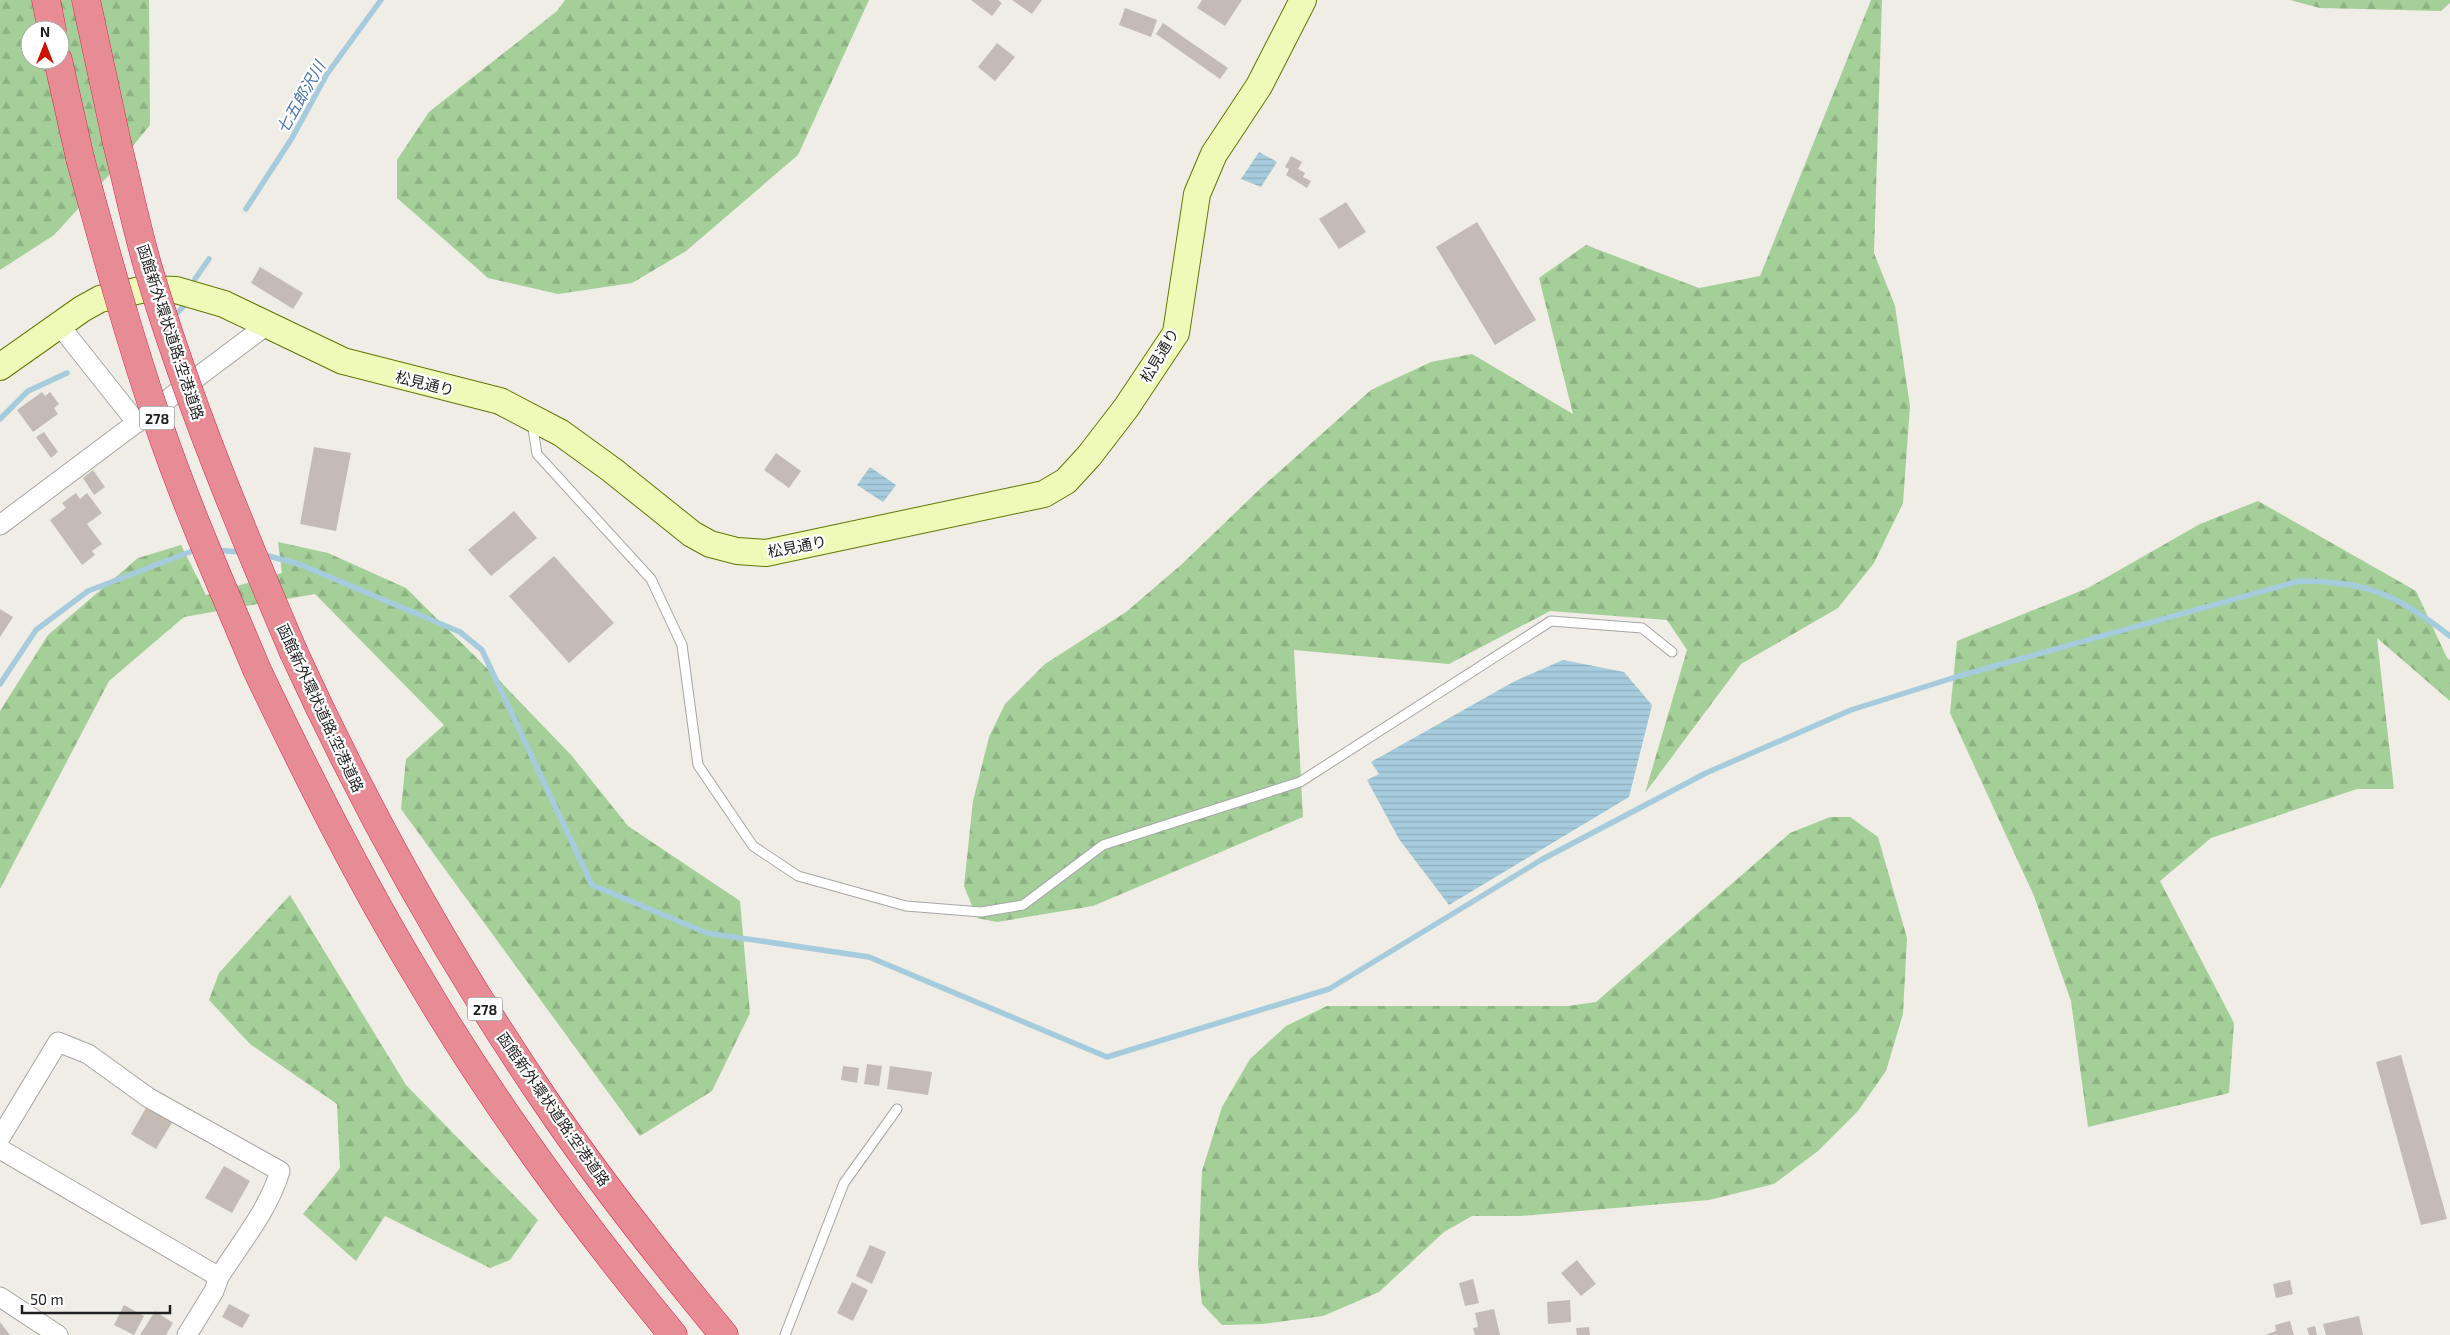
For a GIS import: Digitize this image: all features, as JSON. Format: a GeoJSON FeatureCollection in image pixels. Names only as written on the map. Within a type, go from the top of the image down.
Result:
{"type":"FeatureCollection","features":[{"type":"Feature","properties":{"kind":"highway"},"geometry":{"type":"LineString","coordinates":[[46,0],[50,20]]}},
{"type":"Feature","properties":{"kind":"highway","name":"函館新外環状道路;空港道路"},"geometry":{"type":"LineString","coordinates":[[86,0],[117,143],[147,264],[198,417],[234,512],[294,653],[338,748],[380,830],[454,959],[544,1100],[647,1242],[724,1335]]}},
{"type":"Feature","properties":{"kind":"highway","name":"278"},"geometry":{"type":"LineString","coordinates":[[60,70],[80,158],[111,274],[161,432],[257,670],[310,781],[419,979],[510,1121],[615,1265],[673,1335]]}},
{"type":"Feature","properties":{"kind":"street","name":"松見通り"},"geometry":{"type":"LineString","coordinates":[[0,367],[60,326],[82,308],[100,299],[146,290],[176,290],[224,304],[343,361],[500,401],[562,433],[692,534],[710,544],[737,551],[766,553],[1044,494],[1066,481],[1089,456],[1126,408],[1176,333],[1197,194],[1214,154],[1259,86],[1303,0]]}},
{"type":"Feature","properties":{"kind":"street"},"geometry":{"type":"LineString","coordinates":[[0,525],[267,325]]}},
{"type":"Feature","properties":{"kind":"street"},"geometry":{"type":"LineString","coordinates":[[60,326],[137,423]]}},
{"type":"Feature","properties":{"kind":"street"},"geometry":{"type":"LineString","coordinates":[[0,1138],[58,1042],[88,1054],[149,1098],[280,1171],[277,1183],[265,1205],[219,1277],[214,1291],[187,1335]]}},
{"type":"Feature","properties":{"kind":"street"},"geometry":{"type":"LineString","coordinates":[[0,1149],[219,1277]]}},
{"type":"Feature","properties":{"kind":"street"},"geometry":{"type":"LineString","coordinates":[[0,1297],[58,1335]]}},
{"type":"Feature","properties":{"kind":"lane"},"geometry":{"type":"LineString","coordinates":[[532,416],[537,454],[652,579],[682,645],[698,765],[753,846],[798,876],[906,906],[981,912],[1023,905],[1103,845],[1300,782],[1551,621],[1642,628],[1672,652]]}},
{"type":"Feature","properties":{"kind":"lane"},"geometry":{"type":"LineString","coordinates":[[785,1335],[844,1182],[897,1109]]}},
{"type":"Feature","properties":{"kind":"green space"},"geometry":{"type":"Polygon","coordinates":[[[0,0],[149,0],[150,125],[109,175],[54,235],[0,270],[0,0]]]}},
{"type":"Feature","properties":{"kind":"green space"},"geometry":{"type":"Polygon","coordinates":[[[565,0],[869,0],[798,155],[686,251],[632,283],[558,294],[488,278],[397,198],[397,160],[429,112],[557,11],[565,0]]]}},
{"type":"Feature","properties":{"kind":"green space"},"geometry":{"type":"Polygon","coordinates":[[[1871,0],[1882,0],[1874,253],[1895,306],[1910,406],[1903,503],[1874,563],[1838,608],[1741,664],[1645,793],[1687,650],[1667,620],[1550,611],[1449,664],[1294,650],[1303,817],[1093,906],[997,922],[977,918],[964,886],[973,801],[989,737],[1005,704],[1045,664],[1126,612],[1182,564],[1262,487],[1371,390],[1431,362],[1472,354],[1573,414],[1539,278],[1586,245],[1699,288],[1760,276],[1871,0]]]}},
{"type":"Feature","properties":{"kind":"green space"},"geometry":{"type":"Polygon","coordinates":[[[2290,0],[2450,0],[2450,3],[2441,11],[2320,8],[2290,0]]]}},
{"type":"Feature","properties":{"kind":"green space"},"geometry":{"type":"Polygon","coordinates":[[[2258,501],[2416,591],[2447,658],[2450,660],[2450,701],[2377,638],[2394,789],[2357,789],[2211,838],[2160,881],[2234,1023],[2229,1093],[2088,1127],[2071,1001],[2034,896],[1950,713],[1957,641],[2088,588],[2200,524],[2258,501]]]}},
{"type":"Feature","properties":{"kind":"green space"},"geometry":{"type":"Polygon","coordinates":[[[278,542],[328,553],[406,588],[572,756],[628,826],[740,901],[750,1013],[712,1091],[640,1136],[401,809],[406,759],[444,725],[315,594],[184,617],[109,681],[0,889],[0,711],[48,635],[138,558],[181,545],[206,595],[282,573],[278,542]]]}},
{"type":"Feature","properties":{"kind":"green space"},"geometry":{"type":"Polygon","coordinates":[[[1830,817],[1850,817],[1878,837],[1907,938],[1903,1014],[1886,1071],[1858,1111],[1818,1151],[1774,1184],[1709,1200],[1520,1216],[1472,1216],[1444,1232],[1379,1292],[1323,1316],[1262,1324],[1222,1325],[1202,1304],[1198,1264],[1202,1171],[1222,1107],[1250,1059],[1286,1026],[1327,1006],[1568,1006],[1596,1002],[1790,833],[1830,817]]]}},
{"type":"Feature","properties":{"kind":"green space"},"geometry":{"type":"Polygon","coordinates":[[[290,895],[406,1085],[538,1220],[510,1260],[490,1268],[385,1216],[356,1261],[303,1214],[340,1168],[337,1104],[250,1044],[209,1000],[219,973],[290,895]]]}},
{"type":"Feature","properties":{"kind":"water"},"geometry":{"type":"Polygon","coordinates":[[[1259,152],[1277,162],[1261,187],[1241,179],[1259,152]]]}},
{"type":"Feature","properties":{"kind":"water"},"geometry":{"type":"Polygon","coordinates":[[[870,467],[896,485],[883,502],[857,485],[870,467]]]}},
{"type":"Feature","properties":{"kind":"water"},"geometry":{"type":"Polygon","coordinates":[[[1563,660],[1624,672],[1652,705],[1629,797],[1449,905],[1399,839],[1367,780],[1379,774],[1371,762],[1515,681],[1563,660]]]}},
{"type":"Feature","properties":{"kind":"building"},"geometry":{"type":"Polygon","coordinates":[[[971,0],[998,0],[1002,3],[992,16],[971,0]]]}},
{"type":"Feature","properties":{"kind":"building"},"geometry":{"type":"Polygon","coordinates":[[[1012,0],[1042,0],[1032,14],[1012,0]]]}},
{"type":"Feature","properties":{"kind":"building"},"geometry":{"type":"Polygon","coordinates":[[[1202,0],[1242,0],[1225,26],[1197,8],[1202,0]]]}},
{"type":"Feature","properties":{"kind":"building"},"geometry":{"type":"Polygon","coordinates":[[[1125,8],[1157,20],[1151,37],[1119,25],[1125,8]]]}},
{"type":"Feature","properties":{"kind":"building"},"geometry":{"type":"Polygon","coordinates":[[[1163,23],[1228,68],[1220,79],[1156,34],[1163,23]]]}},
{"type":"Feature","properties":{"kind":"building"},"geometry":{"type":"Polygon","coordinates":[[[997,43],[1015,57],[995,81],[978,67],[997,43]]]}},
{"type":"Feature","properties":{"kind":"building"},"geometry":{"type":"Polygon","coordinates":[[[1291,156],[1302,162],[1298,169],[1305,173],[1303,177],[1311,181],[1307,188],[1286,175],[1289,169],[1285,167],[1291,156]]]}},
{"type":"Feature","properties":{"kind":"building"},"geometry":{"type":"Polygon","coordinates":[[[1346,202],[1366,232],[1339,249],[1319,219],[1346,202]]]}},
{"type":"Feature","properties":{"kind":"building"},"geometry":{"type":"Polygon","coordinates":[[[1477,222],[1536,320],[1495,345],[1436,247],[1477,222]]]}},
{"type":"Feature","properties":{"kind":"building"},"geometry":{"type":"Polygon","coordinates":[[[260,267],[303,293],[293,309],[251,283],[260,267]]]}},
{"type":"Feature","properties":{"kind":"building"},"geometry":{"type":"Polygon","coordinates":[[[42,392],[45,396],[50,392],[59,404],[54,408],[58,414],[33,432],[17,410],[42,392]]]}},
{"type":"Feature","properties":{"kind":"building"},"geometry":{"type":"Polygon","coordinates":[[[44,432],[58,452],[51,458],[36,437],[44,432]]]}},
{"type":"Feature","properties":{"kind":"building"},"geometry":{"type":"Polygon","coordinates":[[[314,447],[351,453],[336,531],[300,524],[314,447]]]}},
{"type":"Feature","properties":{"kind":"building"},"geometry":{"type":"Polygon","coordinates":[[[776,453],[801,471],[789,488],[764,470],[776,453]]]}},
{"type":"Feature","properties":{"kind":"building"},"geometry":{"type":"Polygon","coordinates":[[[93,470],[105,487],[94,495],[83,478],[93,470]]]}},
{"type":"Feature","properties":{"kind":"building"},"geometry":{"type":"Polygon","coordinates":[[[76,493],[80,499],[87,493],[102,513],[87,524],[102,544],[92,551],[95,555],[82,565],[50,520],[66,508],[62,503],[76,493]]]}},
{"type":"Feature","properties":{"kind":"building"},"geometry":{"type":"Polygon","coordinates":[[[514,511],[537,538],[491,576],[468,550],[514,511]]]}},
{"type":"Feature","properties":{"kind":"building"},"geometry":{"type":"Polygon","coordinates":[[[554,556],[614,623],[569,663],[509,596],[554,556]]]}},
{"type":"Feature","properties":{"kind":"building"},"geometry":{"type":"Polygon","coordinates":[[[0,609],[13,617],[0,637],[0,609]]]}},
{"type":"Feature","properties":{"kind":"building"},"geometry":{"type":"Polygon","coordinates":[[[2401,1055],[2447,1219],[2421,1225],[2376,1062],[2401,1055]]]}},
{"type":"Feature","properties":{"kind":"building"},"geometry":{"type":"Polygon","coordinates":[[[867,1064],[882,1066],[879,1086],[864,1084],[867,1064]]]}},
{"type":"Feature","properties":{"kind":"building"},"geometry":{"type":"Polygon","coordinates":[[[843,1066],[859,1068],[857,1083],[841,1080],[843,1066]]]}},
{"type":"Feature","properties":{"kind":"building"},"geometry":{"type":"Polygon","coordinates":[[[890,1066],[932,1072],[928,1095],[887,1089],[890,1066]]]}},
{"type":"Feature","properties":{"kind":"building"},"geometry":{"type":"Polygon","coordinates":[[[147,1106],[173,1121],[156,1149],[131,1134],[147,1106]]]}},
{"type":"Feature","properties":{"kind":"building"},"geometry":{"type":"Polygon","coordinates":[[[224,1166],[250,1181],[232,1213],[205,1198],[224,1166]]]}},
{"type":"Feature","properties":{"kind":"building"},"geometry":{"type":"Polygon","coordinates":[[[870,1245],[886,1252],[872,1284],[856,1276],[870,1245]]]}},
{"type":"Feature","properties":{"kind":"building"},"geometry":{"type":"Polygon","coordinates":[[[1577,1260],[1596,1284],[1581,1296],[1561,1273],[1577,1260]]]}},
{"type":"Feature","properties":{"kind":"building"},"geometry":{"type":"Polygon","coordinates":[[[1473,1279],[1479,1303],[1465,1306],[1459,1283],[1473,1279]]]}},
{"type":"Feature","properties":{"kind":"building"},"geometry":{"type":"Polygon","coordinates":[[[2290,1280],[2293,1294],[2276,1298],[2273,1284],[2290,1280]]]}},
{"type":"Feature","properties":{"kind":"building"},"geometry":{"type":"Polygon","coordinates":[[[852,1282],[868,1290],[853,1321],[837,1313],[852,1282]]]}},
{"type":"Feature","properties":{"kind":"building"},"geometry":{"type":"Polygon","coordinates":[[[1570,1300],[1571,1322],[1548,1324],[1547,1302],[1570,1300]]]}},
{"type":"Feature","properties":{"kind":"building"},"geometry":{"type":"Polygon","coordinates":[[[229,1304],[250,1315],[242,1328],[222,1317],[229,1304]]]}},
{"type":"Feature","properties":{"kind":"building"},"geometry":{"type":"Polygon","coordinates":[[[124,1305],[144,1316],[134,1335],[114,1325],[124,1305]]]}},
{"type":"Feature","properties":{"kind":"building"},"geometry":{"type":"Polygon","coordinates":[[[1494,1309],[1500,1335],[1475,1335],[1473,1328],[1478,1327],[1475,1313],[1494,1309]]]}},
{"type":"Feature","properties":{"kind":"building"},"geometry":{"type":"Polygon","coordinates":[[[155,1311],[173,1323],[166,1335],[140,1335],[155,1311]]]}},
{"type":"Feature","properties":{"kind":"building"},"geometry":{"type":"Polygon","coordinates":[[[2359,1316],[2363,1335],[2326,1335],[2323,1324],[2359,1316]]]}},
{"type":"Feature","properties":{"kind":"building"},"geometry":{"type":"Polygon","coordinates":[[[2290,1321],[2294,1335],[2265,1335],[2276,1331],[2275,1325],[2290,1321]]]}},
{"type":"Feature","properties":{"kind":"building"},"geometry":{"type":"Polygon","coordinates":[[[0,1322],[10,1335],[0,1335],[0,1322]]]}},
{"type":"Feature","properties":{"kind":"building"},"geometry":{"type":"Polygon","coordinates":[[[2315,1326],[2317,1335],[2309,1335],[2307,1328],[2315,1326]]]}},
{"type":"Feature","properties":{"kind":"building"},"geometry":{"type":"Polygon","coordinates":[[[1589,1327],[1590,1335],[1577,1335],[1576,1328],[1589,1327]]]}},
{"type":"Feature","properties":{"kind":"waterway","name":"七五郎沢川"},"geometry":{"type":"LineString","coordinates":[[246,209],[292,138],[327,74],[381,0]]}},
{"type":"Feature","properties":{"kind":"waterway","name":"七五郎沢川"},"geometry":{"type":"LineString","coordinates":[[195,279],[209,259]]}},
{"type":"Feature","properties":{"kind":"waterway","name":"七五郎沢川"},"geometry":{"type":"LineString","coordinates":[[172,318],[183,307]]}},
{"type":"Feature","properties":{"kind":"waterway","name":"七五郎沢川"},"geometry":{"type":"LineString","coordinates":[[0,419],[28,391],[67,373]]}},
{"type":"Feature","properties":{"kind":"waterway"},"geometry":{"type":"LineString","coordinates":[[0,684],[36,630],[88,591],[195,550],[200,550]]}},
{"type":"Feature","properties":{"kind":"waterway"},"geometry":{"type":"LineString","coordinates":[[214,550],[242,552]]}},
{"type":"Feature","properties":{"kind":"waterway"},"geometry":{"type":"LineString","coordinates":[[261,554],[299,564],[460,632],[482,650],[592,885],[707,933],[869,957],[1107,1057],[1329,989],[1541,860],[1706,773],[1851,710],[1959,676],[2299,581],[2344,584],[2380,593],[2414,610],[2450,636]]}}]}
